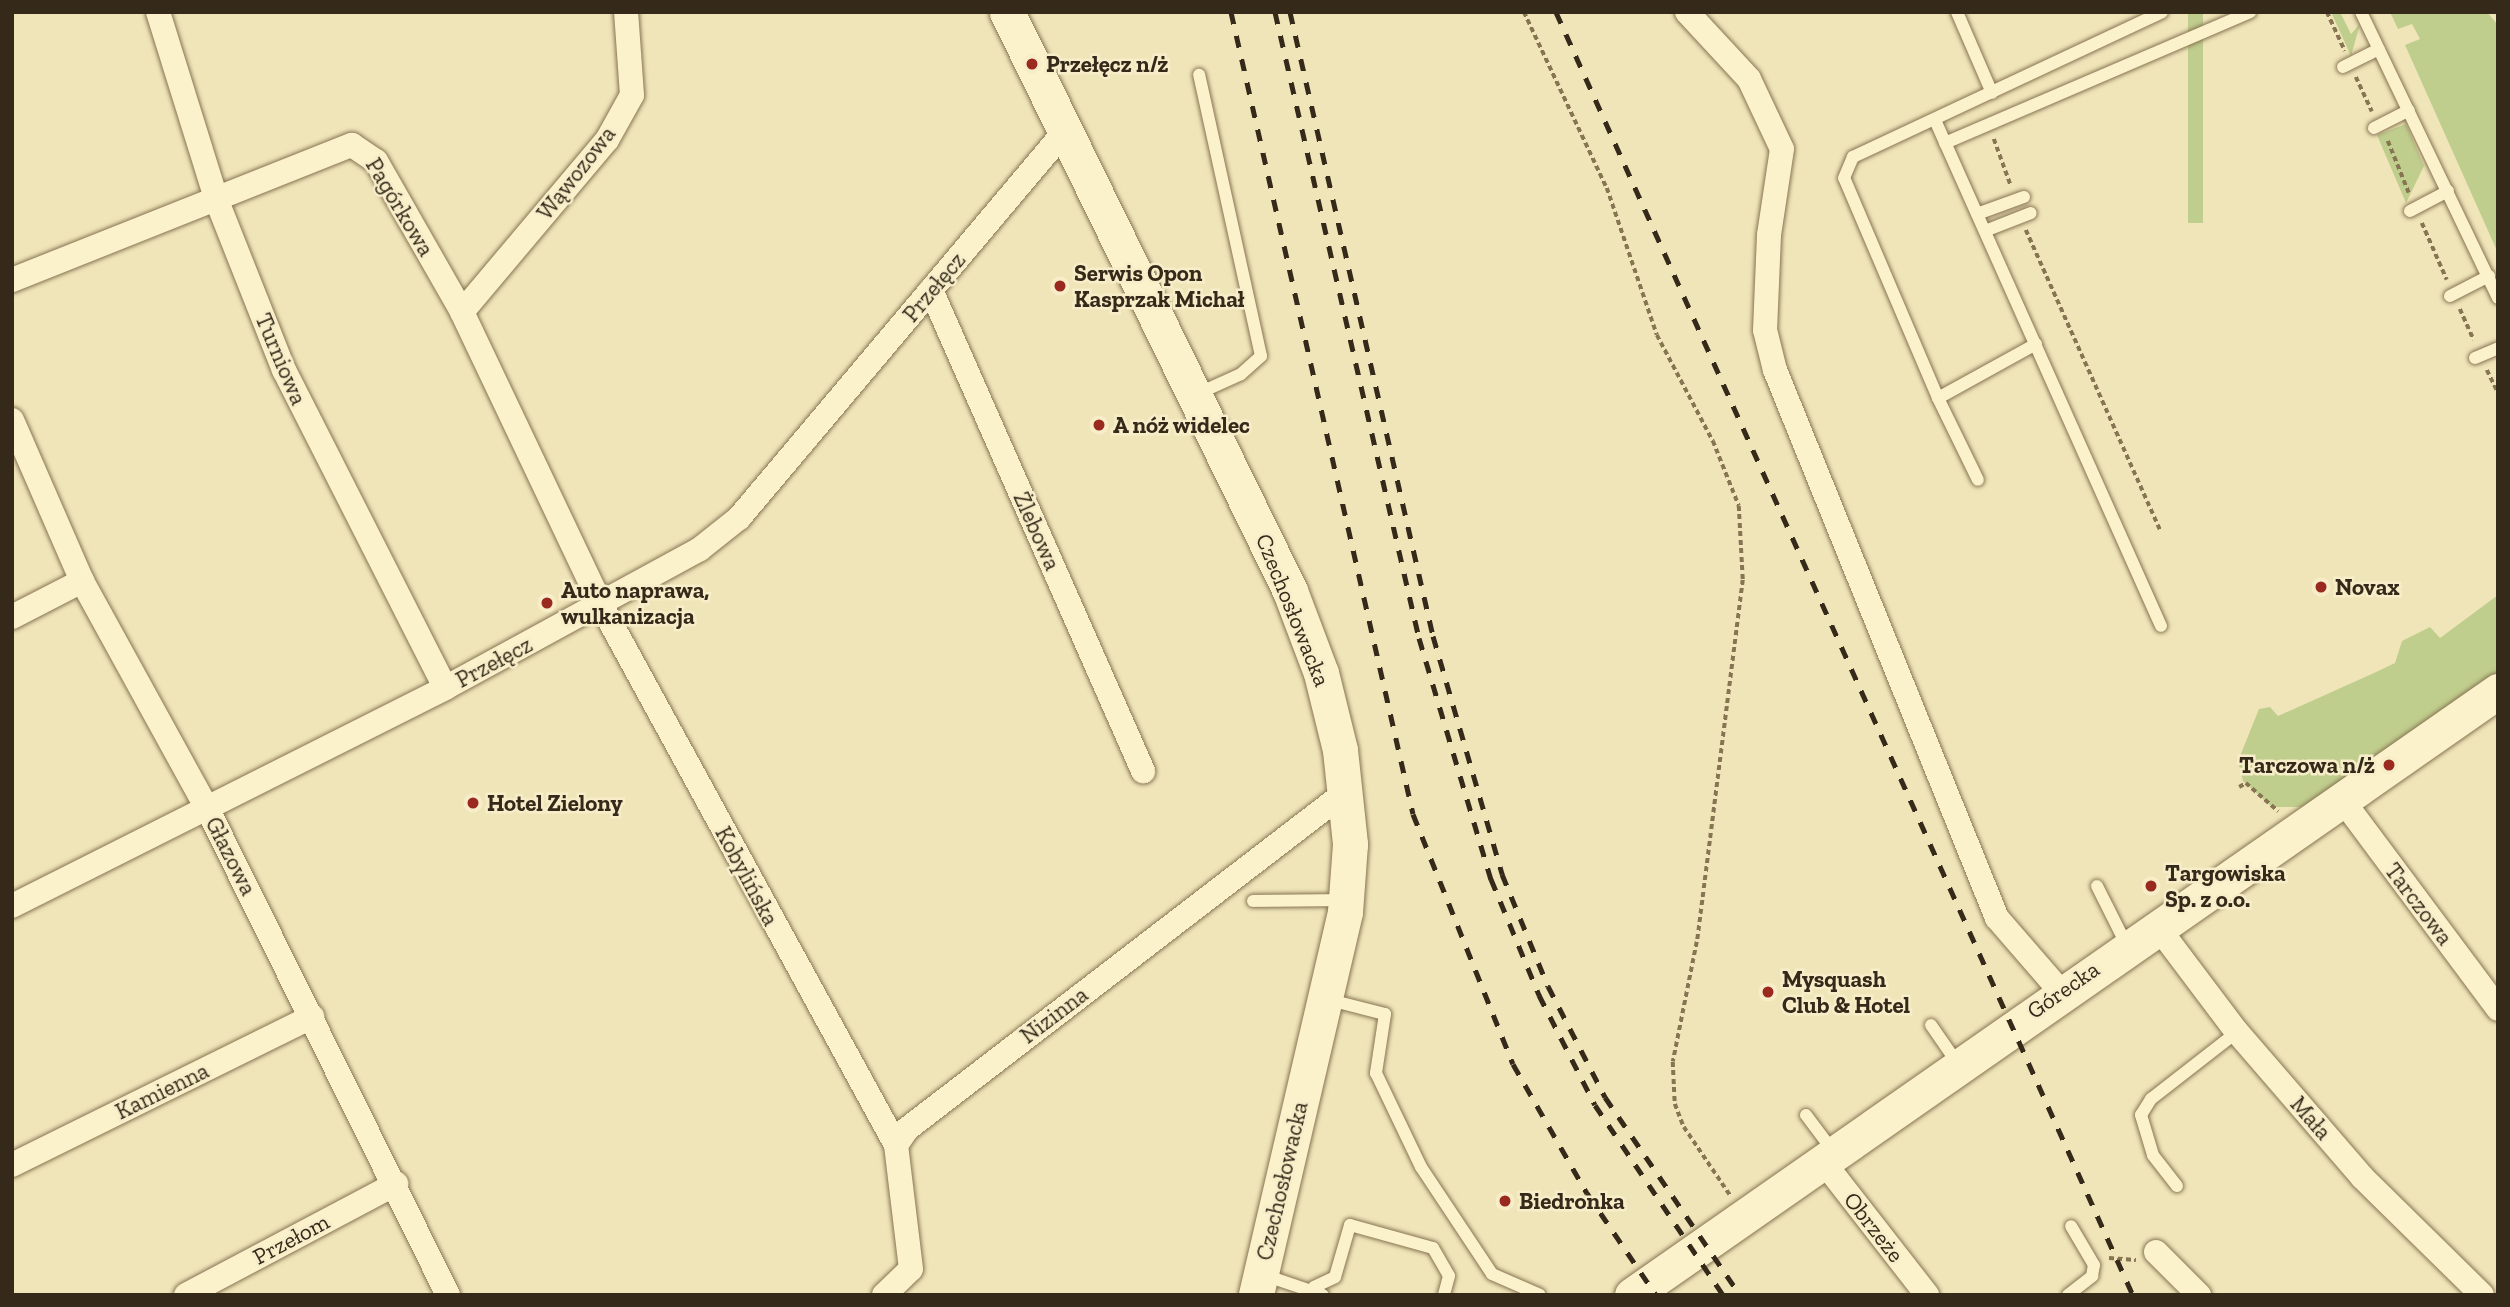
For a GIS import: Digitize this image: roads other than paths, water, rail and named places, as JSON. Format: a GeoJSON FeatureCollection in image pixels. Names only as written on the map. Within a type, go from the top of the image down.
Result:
{"type":"FeatureCollection","features":[{"type":"Feature","properties":{"kind":"street","name":"Turniowa"},"geometry":{"type":"LineString","coordinates":[[158,12],[217,201],[284,370],[445,688]]}},
{"type":"Feature","properties":{"kind":"street","name":"Wąwozowa"},"geometry":{"type":"LineString","coordinates":[[462,312],[607,140],[632,95],[626,12]]}},
{"type":"Feature","properties":{"kind":"street"},"geometry":{"type":"LineString","coordinates":[[1687,12],[1749,79],[1782,149],[1769,235],[1765,330],[1775,370],[1997,918],[2061,992]]}},
{"type":"Feature","properties":{"kind":"street","name":"Czechosłowacka"},"geometry":{"type":"LineString","coordinates":[[1008,13],[1305,627],[1331,705],[1347,791],[1346,900],[1326,999],[1258,1285]]}},
{"type":"Feature","properties":{"kind":"street","name":"Przełęcz"},"geometry":{"type":"LineString","coordinates":[[12,906],[208,810],[656,579],[739,518],[1065,131]]}},
{"type":"Feature","properties":{"kind":"street","name":"Pagórkowa"},"geometry":{"type":"LineString","coordinates":[[12,280],[217,201],[352,145],[363,148],[462,312],[601,605]]}},
{"type":"Feature","properties":{"kind":"street","name":"Żlebowa"},"geometry":{"type":"LineString","coordinates":[[931,290],[1143,771]]}},
{"type":"Feature","properties":{"kind":"street","name":"Głazowa"},"geometry":{"type":"LineString","coordinates":[[12,420],[82,581],[208,810],[397,1184],[448,1295]]}},
{"type":"Feature","properties":{"kind":"street"},"geometry":{"type":"LineString","coordinates":[[12,617],[82,581]]}},
{"type":"Feature","properties":{"kind":"street","name":"Kobylińska"},"geometry":{"type":"LineString","coordinates":[[601,605],[896,1145]]}},
{"type":"Feature","properties":{"kind":"street","name":"Górecka"},"geometry":{"type":"LineString","coordinates":[[1632,1295],[2061,992],[2498,691]]}},
{"type":"Feature","properties":{"kind":"street","name":"Nizinna"},"geometry":{"type":"LineString","coordinates":[[896,1145],[919,1119],[1347,791]]}},
{"type":"Feature","properties":{"kind":"street","name":"Tarczowa"},"geometry":{"type":"LineString","coordinates":[[2341,798],[2498,1009]]}},
{"type":"Feature","properties":{"kind":"street","name":"Mała"},"geometry":{"type":"LineString","coordinates":[[2157,926],[2236,1032],[2362,1177],[2482,1295]]}},
{"type":"Feature","properties":{"kind":"street","name":"Kamienna"},"geometry":{"type":"LineString","coordinates":[[12,1165],[312,1017]]}},
{"type":"Feature","properties":{"kind":"street"},"geometry":{"type":"LineString","coordinates":[[884,1295],[906,1277],[913,1255],[896,1145]]}},
{"type":"Feature","properties":{"kind":"street","name":"Obrzeże"},"geometry":{"type":"LineString","coordinates":[[1828,1156],[1927,1295]]}},
{"type":"Feature","properties":{"kind":"street","name":"Przełom"},"geometry":{"type":"LineString","coordinates":[[186,1295],[397,1184]]}},
{"type":"Feature","properties":{"kind":"street"},"geometry":{"type":"LineString","coordinates":[[2159,1255],[2203,1291]]}},
{"type":"Feature","properties":{"kind":"lane"},"geometry":{"type":"LineString","coordinates":[[1957,12],[1992,93]]}},
{"type":"Feature","properties":{"kind":"lane"},"geometry":{"type":"LineString","coordinates":[[1978,480],[1938,398],[1844,178],[1853,158],[2162,12]]}},
{"type":"Feature","properties":{"kind":"lane"},"geometry":{"type":"LineString","coordinates":[[1945,143],[2250,12]]}},
{"type":"Feature","properties":{"kind":"lane"},"geometry":{"type":"LineString","coordinates":[[2361,12],[2498,298]]}},
{"type":"Feature","properties":{"kind":"lane"},"geometry":{"type":"LineString","coordinates":[[2347,65],[2379,48]]}},
{"type":"Feature","properties":{"kind":"lane"},"geometry":{"type":"LineString","coordinates":[[1194,396],[1241,374],[1261,356],[1199,75]]}},
{"type":"Feature","properties":{"kind":"lane"},"geometry":{"type":"LineString","coordinates":[[2376,127],[2409,110]]}},
{"type":"Feature","properties":{"kind":"lane"},"geometry":{"type":"LineString","coordinates":[[1936,121],[2161,626]]}},
{"type":"Feature","properties":{"kind":"lane"},"geometry":{"type":"LineString","coordinates":[[2413,210],[2448,191]]}},
{"type":"Feature","properties":{"kind":"lane"},"geometry":{"type":"LineString","coordinates":[[1977,214],[2020,198]]}},
{"type":"Feature","properties":{"kind":"lane"},"geometry":{"type":"LineString","coordinates":[[1985,231],[2026,215]]}},
{"type":"Feature","properties":{"kind":"lane"},"geometry":{"type":"LineString","coordinates":[[2452,295],[2488,276]]}},
{"type":"Feature","properties":{"kind":"lane"},"geometry":{"type":"LineString","coordinates":[[1938,398],[2036,344]]}},
{"type":"Feature","properties":{"kind":"lane"},"geometry":{"type":"LineString","coordinates":[[2478,357],[2498,348]]}},
{"type":"Feature","properties":{"kind":"lane"},"geometry":{"type":"LineString","coordinates":[[2097,886],[2127,946]]}},
{"type":"Feature","properties":{"kind":"lane"},"geometry":{"type":"LineString","coordinates":[[1253,901],[1346,900]]}},
{"type":"Feature","properties":{"kind":"lane"},"geometry":{"type":"LineString","coordinates":[[1326,999],[1385,1014],[1376,1073],[1421,1167],[1492,1274],[1540,1295]]}},
{"type":"Feature","properties":{"kind":"lane"},"geometry":{"type":"LineString","coordinates":[[1931,1025],[1958,1064]]}},
{"type":"Feature","properties":{"kind":"lane"},"geometry":{"type":"LineString","coordinates":[[2177,1186],[2152,1154],[2141,1115],[2151,1099],[2236,1032]]}},
{"type":"Feature","properties":{"kind":"lane"},"geometry":{"type":"LineString","coordinates":[[1806,1115],[1828,1156]]}},
{"type":"Feature","properties":{"kind":"lane"},"geometry":{"type":"LineString","coordinates":[[1258,1285],[1319,1291],[1335,1277],[1350,1226],[1433,1248],[1449,1276],[1444,1295]]}},
{"type":"Feature","properties":{"kind":"lane"},"geometry":{"type":"LineString","coordinates":[[2068,1295],[2092,1276],[2092,1263],[2071,1226]]}},
{"type":"Feature","properties":{"kind":"railway"},"geometry":{"type":"LineString","coordinates":[[1231,12],[1413,814],[1513,1064],[1587,1193],[1656,1295]]}},
{"type":"Feature","properties":{"kind":"railway"},"geometry":{"type":"LineString","coordinates":[[1275,12],[1419,638],[1491,879],[1539,995],[1595,1105],[1723,1295]]}},
{"type":"Feature","properties":{"kind":"railway"},"geometry":{"type":"LineString","coordinates":[[1290,12],[1433,636],[1502,874],[1548,986],[1605,1097],[1740,1295]]}},
{"type":"Feature","properties":{"kind":"railway"},"geometry":{"type":"LineString","coordinates":[[1556,12],[2133,1295]]}},
{"type":"Feature","properties":{"kind":"place","name":"Przełęcz n/ż"},"geometry":{"type":"Point","coordinates":[1032,64]}},
{"type":"Feature","properties":{"kind":"place","name":"Serwis Opon Kasprzak Michał"},"geometry":{"type":"Point","coordinates":[1060,286]}},
{"type":"Feature","properties":{"kind":"place","name":"A nóż widelec"},"geometry":{"type":"Point","coordinates":[1099,425]}},
{"type":"Feature","properties":{"kind":"place","name":"Novax"},"geometry":{"type":"Point","coordinates":[2321,587]}},
{"type":"Feature","properties":{"kind":"place","name":"Auto naprawa, wulkanizacja"},"geometry":{"type":"Point","coordinates":[547,603]}},
{"type":"Feature","properties":{"kind":"place","name":"Tarczowa n/ż"},"geometry":{"type":"Point","coordinates":[2389,765]}},
{"type":"Feature","properties":{"kind":"place","name":"Hotel Zielony"},"geometry":{"type":"Point","coordinates":[473,803]}},
{"type":"Feature","properties":{"kind":"place","name":"Targowiska Sp. z o.o."},"geometry":{"type":"Point","coordinates":[2151,886]}},
{"type":"Feature","properties":{"kind":"place","name":"Mysquash Club & Hotel"},"geometry":{"type":"Point","coordinates":[1768,992]}},
{"type":"Feature","properties":{"kind":"place","name":"Biedronka"},"geometry":{"type":"Point","coordinates":[1505,1201]}}]}
